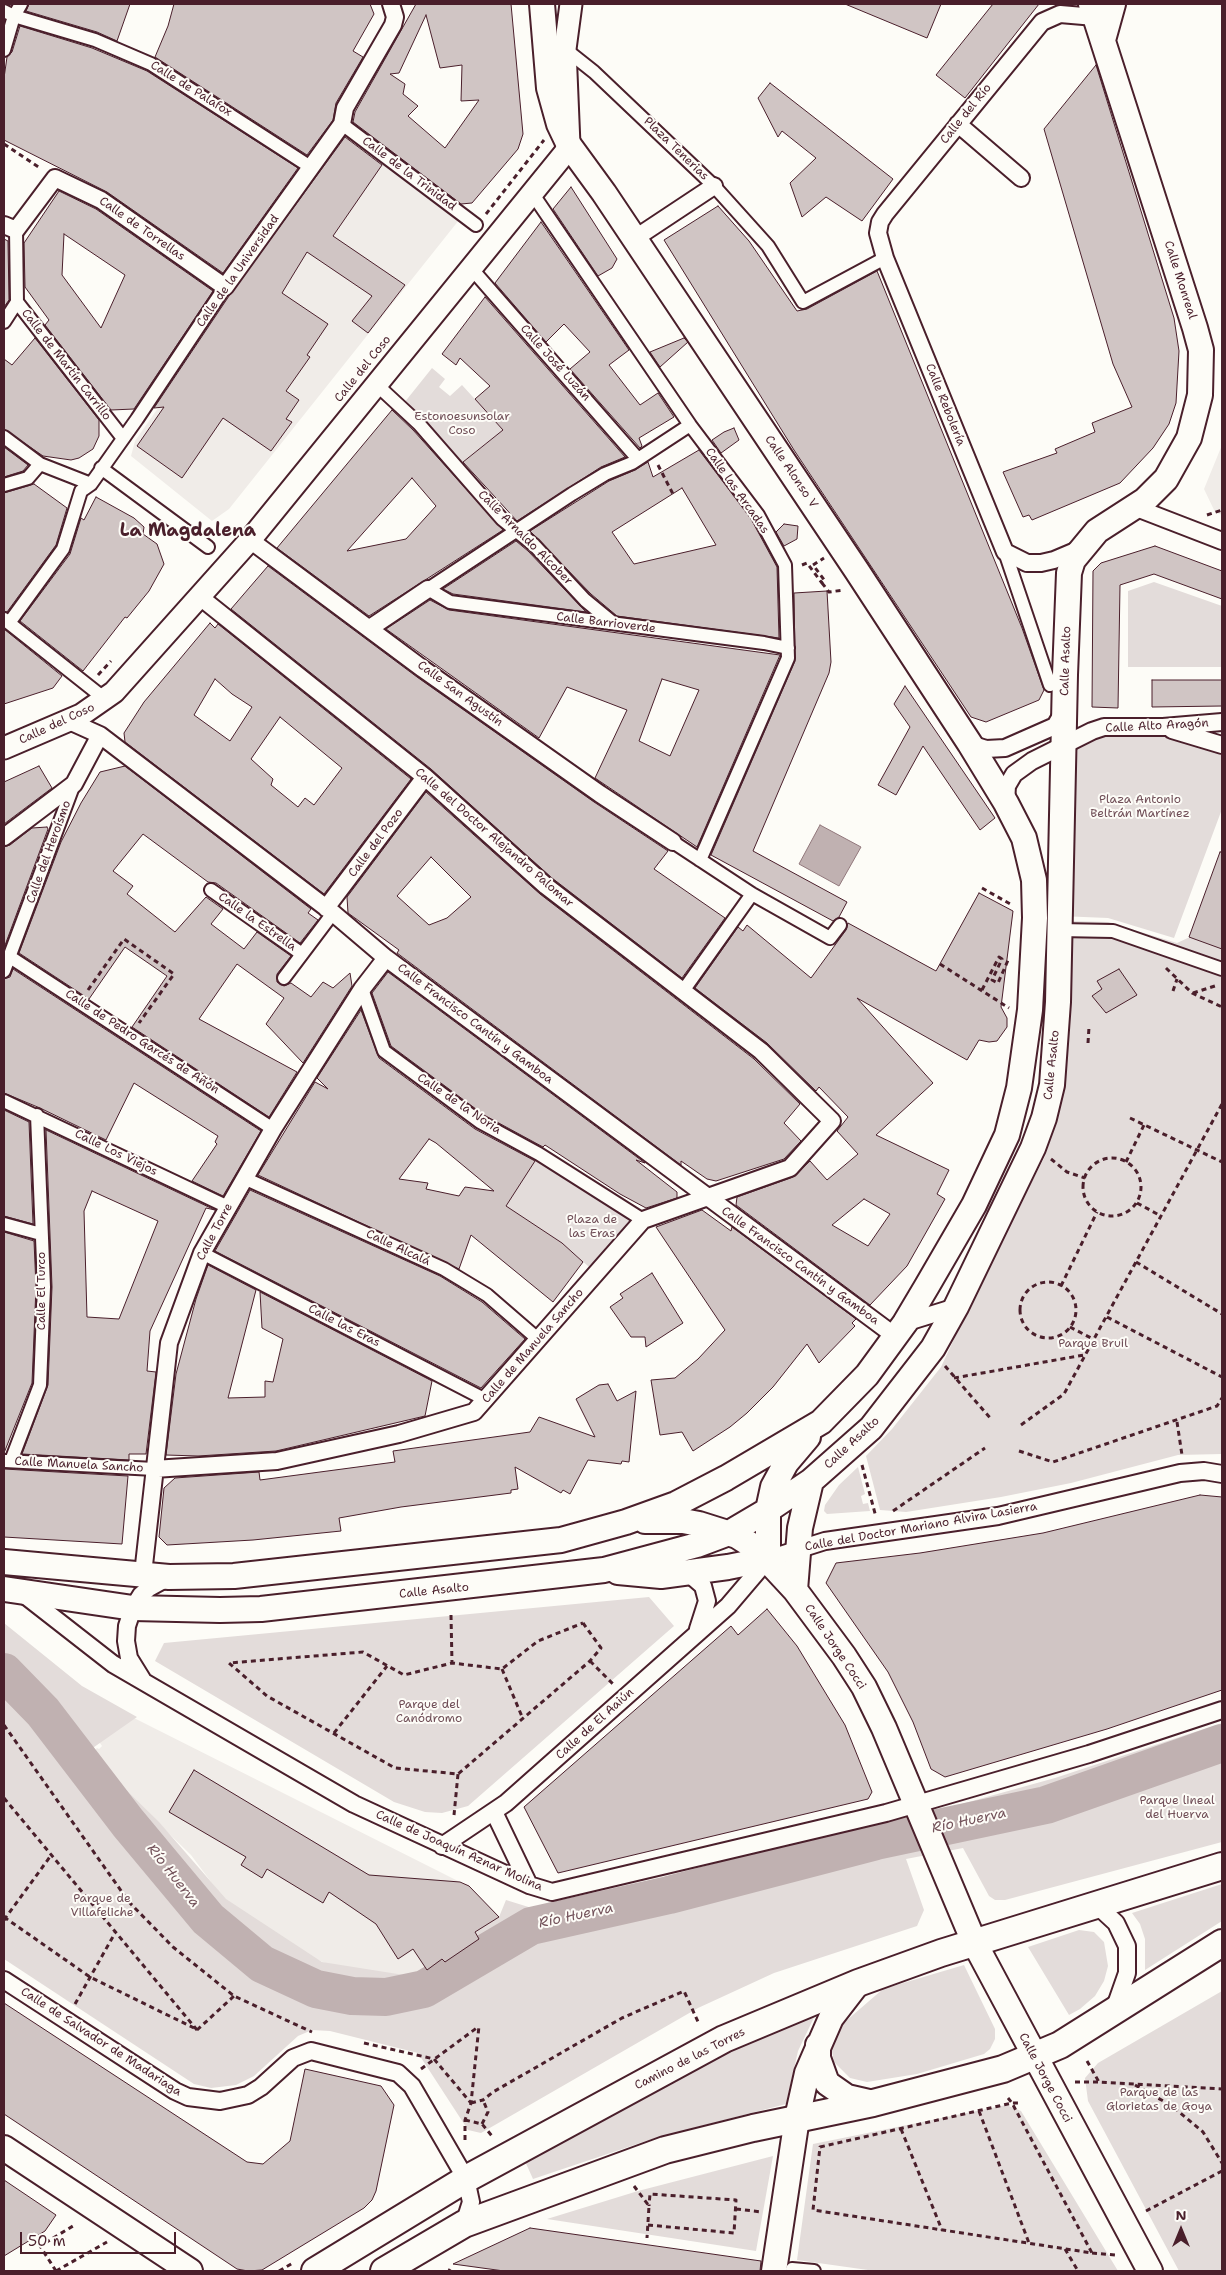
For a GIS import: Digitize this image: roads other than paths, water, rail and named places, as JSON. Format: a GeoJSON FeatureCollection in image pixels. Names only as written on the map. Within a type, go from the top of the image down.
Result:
{"type":"FeatureCollection","features":[{"type":"Feature","properties":{"kind":"main road"},"geometry":{"type":"LineString","coordinates":[[542,4],[549,88],[559,124],[569,145]]}},
{"type":"Feature","properties":{"kind":"main road","name":"Calle Monreal"},"geometry":{"type":"LineString","coordinates":[[1100,8],[1103,40],[1200,350],[1200,395],[1189,438],[1178,461],[1161,485],[1134,507]]}},
{"type":"Feature","properties":{"kind":"main road","name":"Calle Alonso V"},"geometry":{"type":"LineString","coordinates":[[569,145],[790,470],[970,744],[1006,803]]}},
{"type":"Feature","properties":{"kind":"main road","name":"Calle Asalto"},"geometry":{"type":"LineString","coordinates":[[11,1589],[133,1608],[261,1609],[604,1570],[698,1545],[729,1533],[811,1481],[871,1428],[895,1400],[933,1348],[956,1307],[1034,1148],[1044,1118],[1052,1085],[1055,1054],[1065,744],[1064,711],[1070,573],[1073,560],[1080,549],[1097,531],[1134,507]]}},
{"type":"Feature","properties":{"kind":"main road"},"geometry":{"type":"LineString","coordinates":[[768,1559],[768,1510],[778,1475],[821,1422],[867,1375],[894,1329],[974,1205],[1007,1135],[1019,1088],[1030,1018],[1035,918],[1034,880],[1024,838],[1006,803]]}},
{"type":"Feature","properties":{"kind":"main road"},"geometry":{"type":"LineString","coordinates":[[4,1562],[169,1577],[234,1576],[561,1540],[626,1522],[693,1495],[821,1422]]}},
{"type":"Feature","properties":{"kind":"main road"},"geometry":{"type":"LineString","coordinates":[[795,1590],[798,1548],[805,1501],[811,1481]]}},
{"type":"Feature","properties":{"kind":"main road"},"geometry":{"type":"LineString","coordinates":[[626,1522],[683,1521],[729,1533],[756,1548],[768,1559]]}},
{"type":"Feature","properties":{"kind":"main road"},"geometry":{"type":"LineString","coordinates":[[604,1570],[661,1576],[688,1574],[768,1559]]}},
{"type":"Feature","properties":{"kind":"main road","name":"Calle Jorge Cocci"},"geometry":{"type":"LineString","coordinates":[[768,1559],[826,1630],[864,1687],[974,1942],[1150,2271]]}},
{"type":"Feature","properties":{"kind":"main road","name":"Camino de las Torres"},"geometry":{"type":"LineString","coordinates":[[315,2271],[466,2179],[724,2039],[858,1984],[974,1942],[1222,1866]]}},
{"type":"Feature","properties":{"kind":"main road"},"geometry":{"type":"LineString","coordinates":[[384,2271],[464,2224],[559,2187],[665,2150],[991,2073],[1034,2057],[1060,2045],[1222,1943]]}},
{"type":"Feature","properties":{"kind":"main road"},"geometry":{"type":"LineString","coordinates":[[783,2270],[797,2118],[807,2073],[818,2043],[839,2006],[858,1984]]}},
{"type":"Feature","properties":{"kind":"main road"},"geometry":{"type":"LineString","coordinates":[[818,2043],[818,2058],[827,2083],[847,2097],[873,2102]]}},
{"type":"Feature","properties":{"kind":"main road"},"geometry":{"type":"LineString","coordinates":[[4,2148],[190,2271]]}},
{"type":"Feature","properties":{"kind":"street"},"geometry":{"type":"LineString","coordinates":[[4,50],[9,13],[21,4]]}},
{"type":"Feature","properties":{"kind":"street","name":"Calle de la Universidad"},"geometry":{"type":"LineString","coordinates":[[7,621],[63,548],[81,491],[91,484],[225,288],[342,124],[347,104],[393,25],[395,17],[392,4]]}},
{"type":"Feature","properties":{"kind":"street"},"geometry":{"type":"LineString","coordinates":[[569,145],[565,49],[570,4]]}},
{"type":"Feature","properties":{"kind":"street","name":"Calle del Río"},"geometry":{"type":"LineString","coordinates":[[885,258],[878,233],[880,222],[1042,22],[1060,14],[1100,8]]}},
{"type":"Feature","properties":{"kind":"street","name":"Calle de Palafox"},"geometry":{"type":"LineString","coordinates":[[9,13],[95,40],[151,64],[312,168]]}},
{"type":"Feature","properties":{"kind":"street","name":"Plaza Tenerias"},"geometry":{"type":"LineString","coordinates":[[565,49],[594,72],[714,186],[634,239]]}},
{"type":"Feature","properties":{"kind":"street","name":"Calle de la Trinidad"},"geometry":{"type":"LineString","coordinates":[[342,124],[476,225]]}},
{"type":"Feature","properties":{"kind":"street"},"geometry":{"type":"LineString","coordinates":[[958,124],[1022,178]]}},
{"type":"Feature","properties":{"kind":"street","name":"Calle del Coso"},"geometry":{"type":"LineString","coordinates":[[4,748],[69,721],[89,711],[106,699],[250,540],[378,386],[569,145]]}},
{"type":"Feature","properties":{"kind":"street","name":"Calle de Torrellas"},"geometry":{"type":"LineString","coordinates":[[10,227],[55,178],[101,200],[225,288]]}},
{"type":"Feature","properties":{"kind":"street"},"geometry":{"type":"LineString","coordinates":[[714,186],[768,246],[803,302],[885,258]]}},
{"type":"Feature","properties":{"kind":"street","name":"Calle las Arcadas"},"geometry":{"type":"LineString","coordinates":[[532,193],[690,425],[758,515],[786,565],[788,658],[702,855]]}},
{"type":"Feature","properties":{"kind":"street","name":"Calle de Martín Carrillo"},"geometry":{"type":"LineString","coordinates":[[10,227],[18,302],[122,437]]}},
{"type":"Feature","properties":{"kind":"street","name":"Calle Rebolería"},"geometry":{"type":"LineString","coordinates":[[885,258],[1005,552]]}},
{"type":"Feature","properties":{"kind":"street","name":"Calle José Luzán"},"geometry":{"type":"LineString","coordinates":[[471,268],[638,459]]}},
{"type":"Feature","properties":{"kind":"street"},"geometry":{"type":"LineString","coordinates":[[4,322],[18,302]]}},
{"type":"Feature","properties":{"kind":"street","name":"Calle Arnaldo Alcober"},"geometry":{"type":"LineString","coordinates":[[378,386],[420,424],[516,532],[534,545],[586,600],[613,623]]}},
{"type":"Feature","properties":{"kind":"street"},"geometry":{"type":"LineString","coordinates":[[370,628],[605,474],[638,459],[690,425]]}},
{"type":"Feature","properties":{"kind":"street"},"geometry":{"type":"LineString","coordinates":[[4,437],[40,464],[91,484]]}},
{"type":"Feature","properties":{"kind":"street"},"geometry":{"type":"LineString","coordinates":[[4,486],[28,478],[40,464]]}},
{"type":"Feature","properties":{"kind":"street"},"geometry":{"type":"LineString","coordinates":[[101,468],[208,548]]}},
{"type":"Feature","properties":{"kind":"street"},"geometry":{"type":"LineString","coordinates":[[1134,507],[1222,541]]}},
{"type":"Feature","properties":{"kind":"street","name":"Calle San Agustín"},"geometry":{"type":"LineString","coordinates":[[250,540],[423,669],[600,794],[674,842]]}},
{"type":"Feature","properties":{"kind":"street"},"geometry":{"type":"LineString","coordinates":[[1005,552],[1028,563],[1041,563],[1054,560],[1080,549]]}},
{"type":"Feature","properties":{"kind":"street"},"geometry":{"type":"LineString","coordinates":[[1005,552],[1050,685]]}},
{"type":"Feature","properties":{"kind":"street","name":"Calle Barrioverde"},"geometry":{"type":"LineString","coordinates":[[428,589],[450,602],[764,643],[788,648]]}},
{"type":"Feature","properties":{"kind":"street","name":"Calle del Doctor Alejandro Palomar"},"geometry":{"type":"LineString","coordinates":[[200,596],[425,777],[546,886],[761,1051],[832,1121]]}},
{"type":"Feature","properties":{"kind":"street"},"geometry":{"type":"LineString","coordinates":[[7,621],[106,699]]}},
{"type":"Feature","properties":{"kind":"street"},"geometry":{"type":"LineString","coordinates":[[970,744],[986,749],[1005,748],[1055,726],[1064,711]]}},
{"type":"Feature","properties":{"kind":"street","name":"Calle Francisco Cantín y Gamboa"},"geometry":{"type":"LineString","coordinates":[[69,721],[100,735],[329,910],[386,958],[707,1197],[894,1329]]}},
{"type":"Feature","properties":{"kind":"street","name":"Calle Alto Aragón"},"geometry":{"type":"LineString","coordinates":[[1006,803],[1007,786],[1014,774],[1024,766],[1065,744],[1104,727],[1163,727],[1222,722]]}},
{"type":"Feature","properties":{"kind":"street"},"geometry":{"type":"LineString","coordinates":[[1163,727],[1222,745]]}},
{"type":"Feature","properties":{"kind":"street","name":"Calle del Heroísmo"},"geometry":{"type":"LineString","coordinates":[[4,970],[74,784],[100,735]]}},
{"type":"Feature","properties":{"kind":"street","name":"Calle del Pozo"},"geometry":{"type":"LineString","coordinates":[[284,978],[302,954],[329,910],[425,777]]}},
{"type":"Feature","properties":{"kind":"street"},"geometry":{"type":"LineString","coordinates":[[4,837],[74,784]]}},
{"type":"Feature","properties":{"kind":"street"},"geometry":{"type":"LineString","coordinates":[[674,842],[702,855],[752,894],[830,938],[840,925]]}},
{"type":"Feature","properties":{"kind":"street","name":"Calle la Estrella"},"geometry":{"type":"LineString","coordinates":[[211,890],[302,954]]}},
{"type":"Feature","properties":{"kind":"street"},"geometry":{"type":"LineString","coordinates":[[683,991],[752,894]]}},
{"type":"Feature","properties":{"kind":"street"},"geometry":{"type":"LineString","coordinates":[[1059,930],[1113,931],[1222,969]]}},
{"type":"Feature","properties":{"kind":"street","name":"Calle de Pedro Garcés de Añón"},"geometry":{"type":"LineString","coordinates":[[10,958],[272,1129]]}},
{"type":"Feature","properties":{"kind":"street","name":"Calle Torre"},"geometry":{"type":"LineString","coordinates":[[143,1574],[169,1343],[202,1253],[272,1129],[362,989],[386,958]]}},
{"type":"Feature","properties":{"kind":"street","name":"Calle de la Noria"},"geometry":{"type":"LineString","coordinates":[[362,989],[384,1051],[480,1122],[539,1154],[643,1220]]}},
{"type":"Feature","properties":{"kind":"street","name":"Calle Los Viejos"},"geometry":{"type":"LineString","coordinates":[[4,1101],[228,1207]]}},
{"type":"Feature","properties":{"kind":"street","name":"Calle El Turco"},"geometry":{"type":"LineString","coordinates":[[7,1461],[40,1384],[44,1287],[37,1116]]}},
{"type":"Feature","properties":{"kind":"street","name":"Calle de Manuela Sancho"},"geometry":{"type":"LineString","coordinates":[[154,1469],[277,1461],[408,1432],[474,1412],[643,1220],[790,1168],[832,1121]]}},
{"type":"Feature","properties":{"kind":"street","name":"Calle Alcalá"},"geometry":{"type":"LineString","coordinates":[[244,1178],[444,1269],[487,1295],[538,1340]]}},
{"type":"Feature","properties":{"kind":"street"},"geometry":{"type":"LineString","coordinates":[[4,1224],[42,1234]]}},
{"type":"Feature","properties":{"kind":"street","name":"Calle las Eras"},"geometry":{"type":"LineString","coordinates":[[202,1253],[486,1400]]}},
{"type":"Feature","properties":{"kind":"street"},"geometry":{"type":"LineString","coordinates":[[894,1329],[956,1307]]}},
{"type":"Feature","properties":{"kind":"street","name":"Calle Manuela Sancho"},"geometry":{"type":"LineString","coordinates":[[7,1461],[154,1469]]}},
{"type":"Feature","properties":{"kind":"street","name":"Calle del Doctor Mariano Alvira Lasierra"},"geometry":{"type":"LineString","coordinates":[[768,1559],[798,1548],[825,1542],[998,1516],[1180,1473],[1204,1471],[1222,1474]]}},
{"type":"Feature","properties":{"kind":"street","name":"Calle de El Aaiún"},"geometry":{"type":"LineString","coordinates":[[442,1846],[494,1812],[732,1601],[768,1559]]}},
{"type":"Feature","properties":{"kind":"street","name":"Calle de El Aaiún"},"geometry":{"type":"LineString","coordinates":[[688,1574],[703,1586],[707,1601],[704,1616],[695,1635]]}},
{"type":"Feature","properties":{"kind":"street"},"geometry":{"type":"LineString","coordinates":[[133,1608],[149,1588],[169,1577]]}},
{"type":"Feature","properties":{"kind":"street","name":"Calle de Joaquín Aznar Molina"},"geometry":{"type":"LineString","coordinates":[[11,1589],[81,1641],[146,1684],[354,1804],[529,1885],[552,1892],[886,1813],[918,1810]]}},
{"type":"Feature","properties":{"kind":"street","name":"Calle de Joaquín Aznar Molina"},"geometry":{"type":"LineString","coordinates":[[133,1608],[127,1626],[127,1650],[133,1667],[146,1684]]}},
{"type":"Feature","properties":{"kind":"street"},"geometry":{"type":"LineString","coordinates":[[918,1810],[1222,1710]]}},
{"type":"Feature","properties":{"kind":"street"},"geometry":{"type":"LineString","coordinates":[[494,1812],[529,1885]]}},
{"type":"Feature","properties":{"kind":"street"},"geometry":{"type":"LineString","coordinates":[[1092,1906],[1111,1917],[1123,1933],[1127,1946],[1127,1973],[1112,2012]]}},
{"type":"Feature","properties":{"kind":"street","name":"Calle de Salvador de Madariaga"},"geometry":{"type":"LineString","coordinates":[[4,1980],[175,2091],[203,2100],[220,2101],[248,2095],[261,2087],[293,2058],[306,2051],[317,2051],[398,2073],[412,2086],[466,2179],[471,2202],[464,2224]]}},
{"type":"Feature","properties":{"kind":"street"},"geometry":{"type":"LineString","coordinates":[[783,2270],[814,2271]]}},
{"type":"Feature","properties":{"kind":"waterway","name":"Río Huerva"},"geometry":{"type":"LineString","coordinates":[[4,1672],[43,1712],[128,1823],[208,1919],[262,1964],[316,1989],[352,1996],[386,1997],[424,1989],[531,1926],[669,1895],[876,1841],[1046,1805],[1222,1743]]}},
{"type":"Feature","properties":{"kind":"district","name":"La Magdalena"},"geometry":{"type":"Point","coordinates":[188,531]}},
{"type":"Feature","properties":{"kind":"park label","name":"Estonoesunsolar Coso"},"geometry":{"type":"Point","coordinates":[462,424]}},
{"type":"Feature","properties":{"kind":"park label","name":"Plaza Antonio Beltrán Martínez"},"geometry":{"type":"Point","coordinates":[1140,807]}},
{"type":"Feature","properties":{"kind":"park label","name":"Plaza de las Eras"},"geometry":{"type":"Point","coordinates":[592,1227]}},
{"type":"Feature","properties":{"kind":"park label","name":"Parque Bruil"},"geometry":{"type":"Point","coordinates":[1093,1344]}},
{"type":"Feature","properties":{"kind":"park label","name":"Parque del Canódromo"},"geometry":{"type":"Point","coordinates":[429,1712]}},
{"type":"Feature","properties":{"kind":"park label","name":"Parque lineal del Huerva"},"geometry":{"type":"Point","coordinates":[1177,1808]}},
{"type":"Feature","properties":{"kind":"park label","name":"Parque de Villafeliche"},"geometry":{"type":"Point","coordinates":[102,1906]}},
{"type":"Feature","properties":{"kind":"park label","name":"Parque de las Glorietas de Goya"},"geometry":{"type":"Point","coordinates":[1159,2100]}}]}
